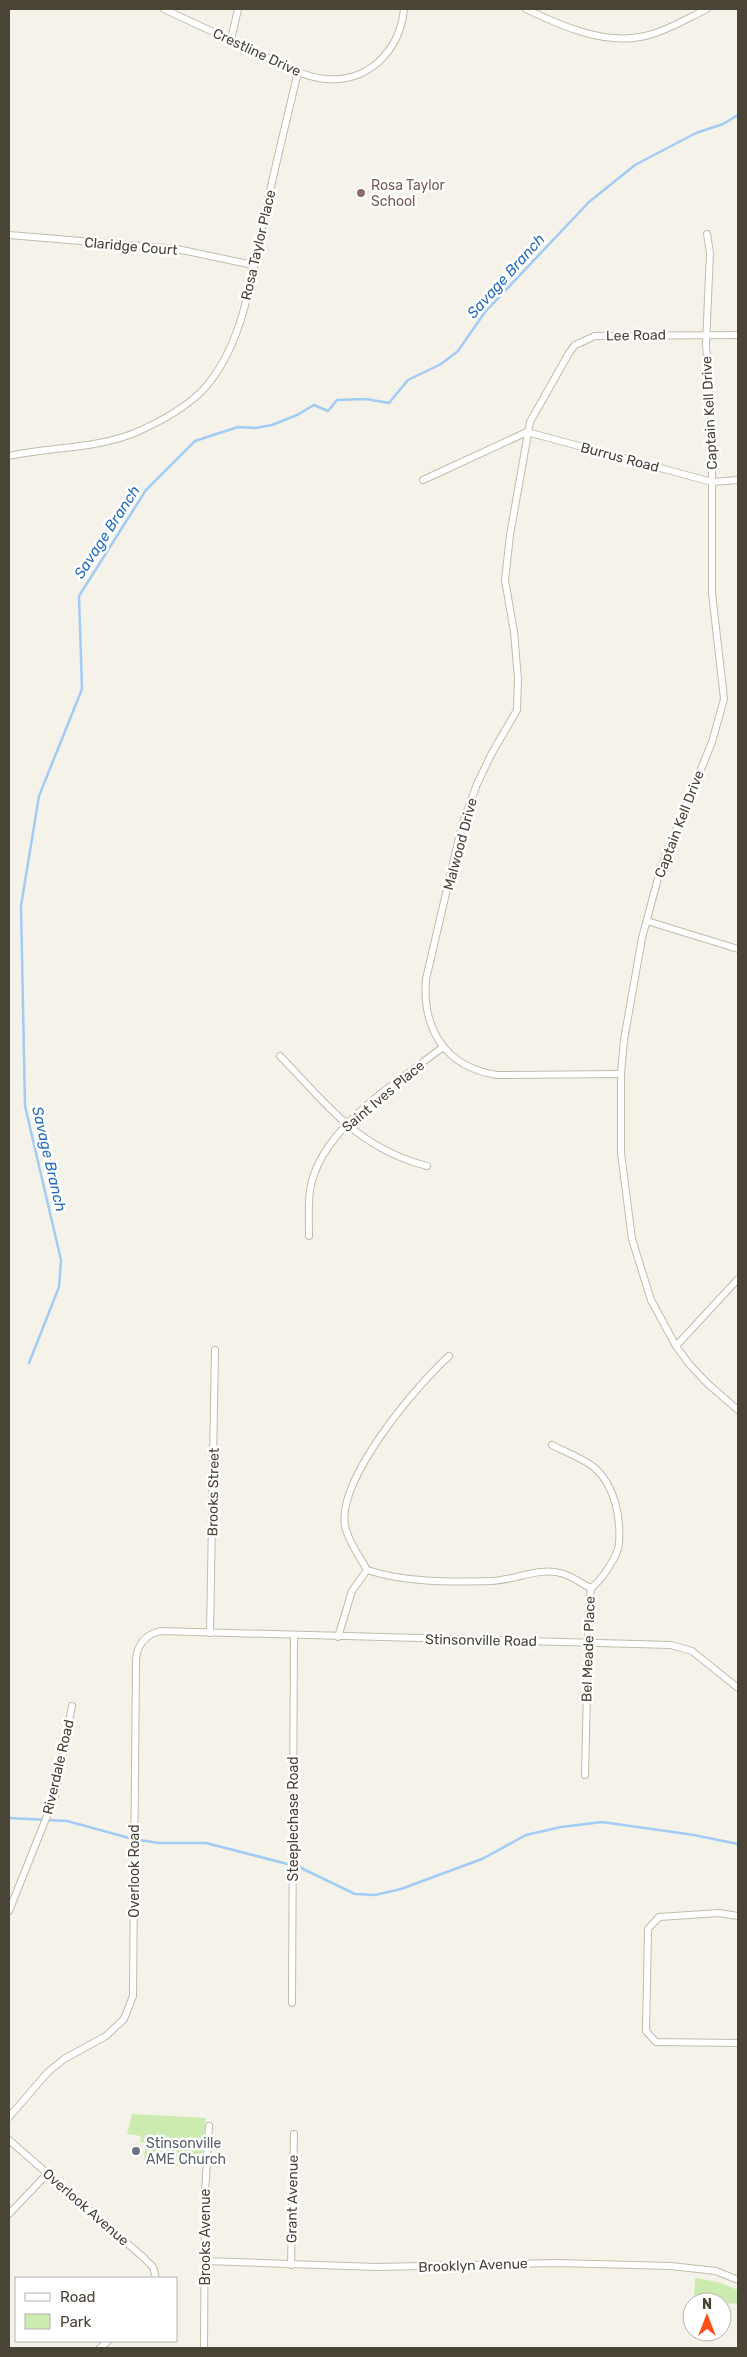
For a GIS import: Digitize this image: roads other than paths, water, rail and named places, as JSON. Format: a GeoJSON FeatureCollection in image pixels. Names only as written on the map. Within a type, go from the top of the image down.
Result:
{"type":"FeatureCollection","features":[{"type":"Feature","properties":{"kind":"street","name":"Crestline Drive"},"geometry":{"type":"LineString","coordinates":[[164,9],[298,72],[326,79],[354,76],[379,62],[392,48],[399,36],[404,9]]}},
{"type":"Feature","properties":{"kind":"street"},"geometry":{"type":"LineString","coordinates":[[230,40],[238,9]]}},
{"type":"Feature","properties":{"kind":"street"},"geometry":{"type":"LineString","coordinates":[[526,9],[551,22],[575,29],[624,38],[639,37],[656,32],[707,9]]}},
{"type":"Feature","properties":{"kind":"street","name":"Rosa Taylor Place"},"geometry":{"type":"LineString","coordinates":[[9,456],[100,443],[131,434],[164,418],[203,390],[221,365],[243,312],[298,72]]}},
{"type":"Feature","properties":{"kind":"street","name":"Captain Kell Drive"},"geometry":{"type":"LineString","coordinates":[[707,234],[710,253],[706,335],[712,433],[712,593],[724,700],[712,742],[660,866],[647,922],[629,1007],[621,1074],[621,1153],[632,1239],[651,1300],[676,1346],[708,1384],[738,1410]]}},
{"type":"Feature","properties":{"kind":"street","name":"Claridge Court"},"geometry":{"type":"LineString","coordinates":[[9,235],[177,249],[253,265]]}},
{"type":"Feature","properties":{"kind":"street","name":"Lee Road"},"geometry":{"type":"LineString","coordinates":[[527,432],[537,407],[569,353],[575,345],[587,338],[609,335],[738,335]]}},
{"type":"Feature","properties":{"kind":"street"},"geometry":{"type":"LineString","coordinates":[[423,480],[527,432]]}},
{"type":"Feature","properties":{"kind":"street","name":"Burrus Road"},"geometry":{"type":"LineString","coordinates":[[527,432],[712,482],[738,480]]}},
{"type":"Feature","properties":{"kind":"street","name":"Malwood Drive"},"geometry":{"type":"LineString","coordinates":[[527,432],[510,535],[505,580],[514,632],[518,679],[518,710],[492,753],[477,784],[462,825],[426,979],[424,1000],[428,1017],[443,1047],[463,1065],[479,1072],[528,1076],[621,1074]]}},
{"type":"Feature","properties":{"kind":"street"},"geometry":{"type":"LineString","coordinates":[[647,922],[738,949]]}},
{"type":"Feature","properties":{"kind":"street","name":"Saint Ives Place"},"geometry":{"type":"LineString","coordinates":[[309,1236],[310,1188],[329,1145],[346,1124],[443,1047]]}},
{"type":"Feature","properties":{"kind":"street"},"geometry":{"type":"LineString","coordinates":[[280,1056],[360,1136],[388,1153],[427,1166]]}},
{"type":"Feature","properties":{"kind":"street"},"geometry":{"type":"LineString","coordinates":[[676,1346],[738,1279]]}},
{"type":"Feature","properties":{"kind":"street","name":"Brooks Street"},"geometry":{"type":"LineString","coordinates":[[210,1633],[215,1350]]}},
{"type":"Feature","properties":{"kind":"street"},"geometry":{"type":"LineString","coordinates":[[449,1356],[408,1398],[381,1434],[349,1496],[345,1512],[345,1526],[367,1570],[398,1579],[454,1581],[494,1581],[535,1572],[552,1572],[564,1574],[591,1588]]}},
{"type":"Feature","properties":{"kind":"street","name":"Bel Meade Place"},"geometry":{"type":"LineString","coordinates":[[552,1445],[595,1468],[608,1483],[615,1499],[619,1545],[598,1583],[591,1588],[587,1643],[585,1775]]}},
{"type":"Feature","properties":{"kind":"street"},"geometry":{"type":"LineString","coordinates":[[338,1637],[352,1591],[367,1570]]}},
{"type":"Feature","properties":{"kind":"street","name":"Overlook Road"},"geometry":{"type":"LineString","coordinates":[[9,2117],[48,2072],[70,2056],[106,2036],[124,2019],[133,1996],[136,1652],[149,1634],[160,1631],[210,1633]]}},
{"type":"Feature","properties":{"kind":"street","name":"Stinsonville Road"},"geometry":{"type":"LineString","coordinates":[[210,1633],[671,1644],[692,1651],[738,1688]]}},
{"type":"Feature","properties":{"kind":"street","name":"Steeplechase Road"},"geometry":{"type":"LineString","coordinates":[[292,2004],[294,1635]]}},
{"type":"Feature","properties":{"kind":"street","name":"Riverdale Road"},"geometry":{"type":"LineString","coordinates":[[9,1911],[54,1796],[72,1706]]}},
{"type":"Feature","properties":{"kind":"street"},"geometry":{"type":"LineString","coordinates":[[738,1916],[718,1913],[659,1917],[648,1930],[646,2031],[656,2042],[738,2043]]}},
{"type":"Feature","properties":{"kind":"street","name":"Brooks Avenue"},"geometry":{"type":"LineString","coordinates":[[204,2348],[205,2192],[209,2126]]}},
{"type":"Feature","properties":{"kind":"street","name":"Grant Avenue"},"geometry":{"type":"LineString","coordinates":[[291,2264],[294,2134]]}},
{"type":"Feature","properties":{"kind":"street","name":"Overlook Avenue"},"geometry":{"type":"LineString","coordinates":[[9,2140],[144,2258],[153,2267],[156,2277]]}},
{"type":"Feature","properties":{"kind":"street"},"geometry":{"type":"LineString","coordinates":[[9,2214],[47,2174]]}},
{"type":"Feature","properties":{"kind":"street","name":"Brooklyn Avenue"},"geometry":{"type":"LineString","coordinates":[[205,2261],[415,2267],[556,2263],[671,2266],[716,2271],[738,2280]]}},
{"type":"Feature","properties":{"kind":"waterway","name":"Savage Branch"},"geometry":{"type":"LineString","coordinates":[[29,1363],[59,1287],[61,1260],[25,1106],[21,906],[39,796],[82,689],[79,596],[146,490],[195,441],[238,427],[256,428],[272,425],[297,415],[314,405],[328,411],[337,400],[366,399],[389,403],[408,380],[441,364],[458,351],[485,312],[589,202],[635,165],[696,133],[723,124],[738,115]]}},
{"type":"Feature","properties":{"kind":"waterway"},"geometry":{"type":"LineString","coordinates":[[9,1818],[67,1821],[133,1839],[159,1843],[206,1843],[299,1867],[355,1894],[375,1895],[401,1889],[482,1859],[526,1835],[561,1827],[602,1822],[694,1835],[738,1844]]}},
{"type":"Feature","properties":{"kind":"place","name":"Rosa Taylor School"},"geometry":{"type":"Point","coordinates":[361,193]}},
{"type":"Feature","properties":{"kind":"place","name":"Stinsonville AME Church"},"geometry":{"type":"Point","coordinates":[136,2151]}}]}
